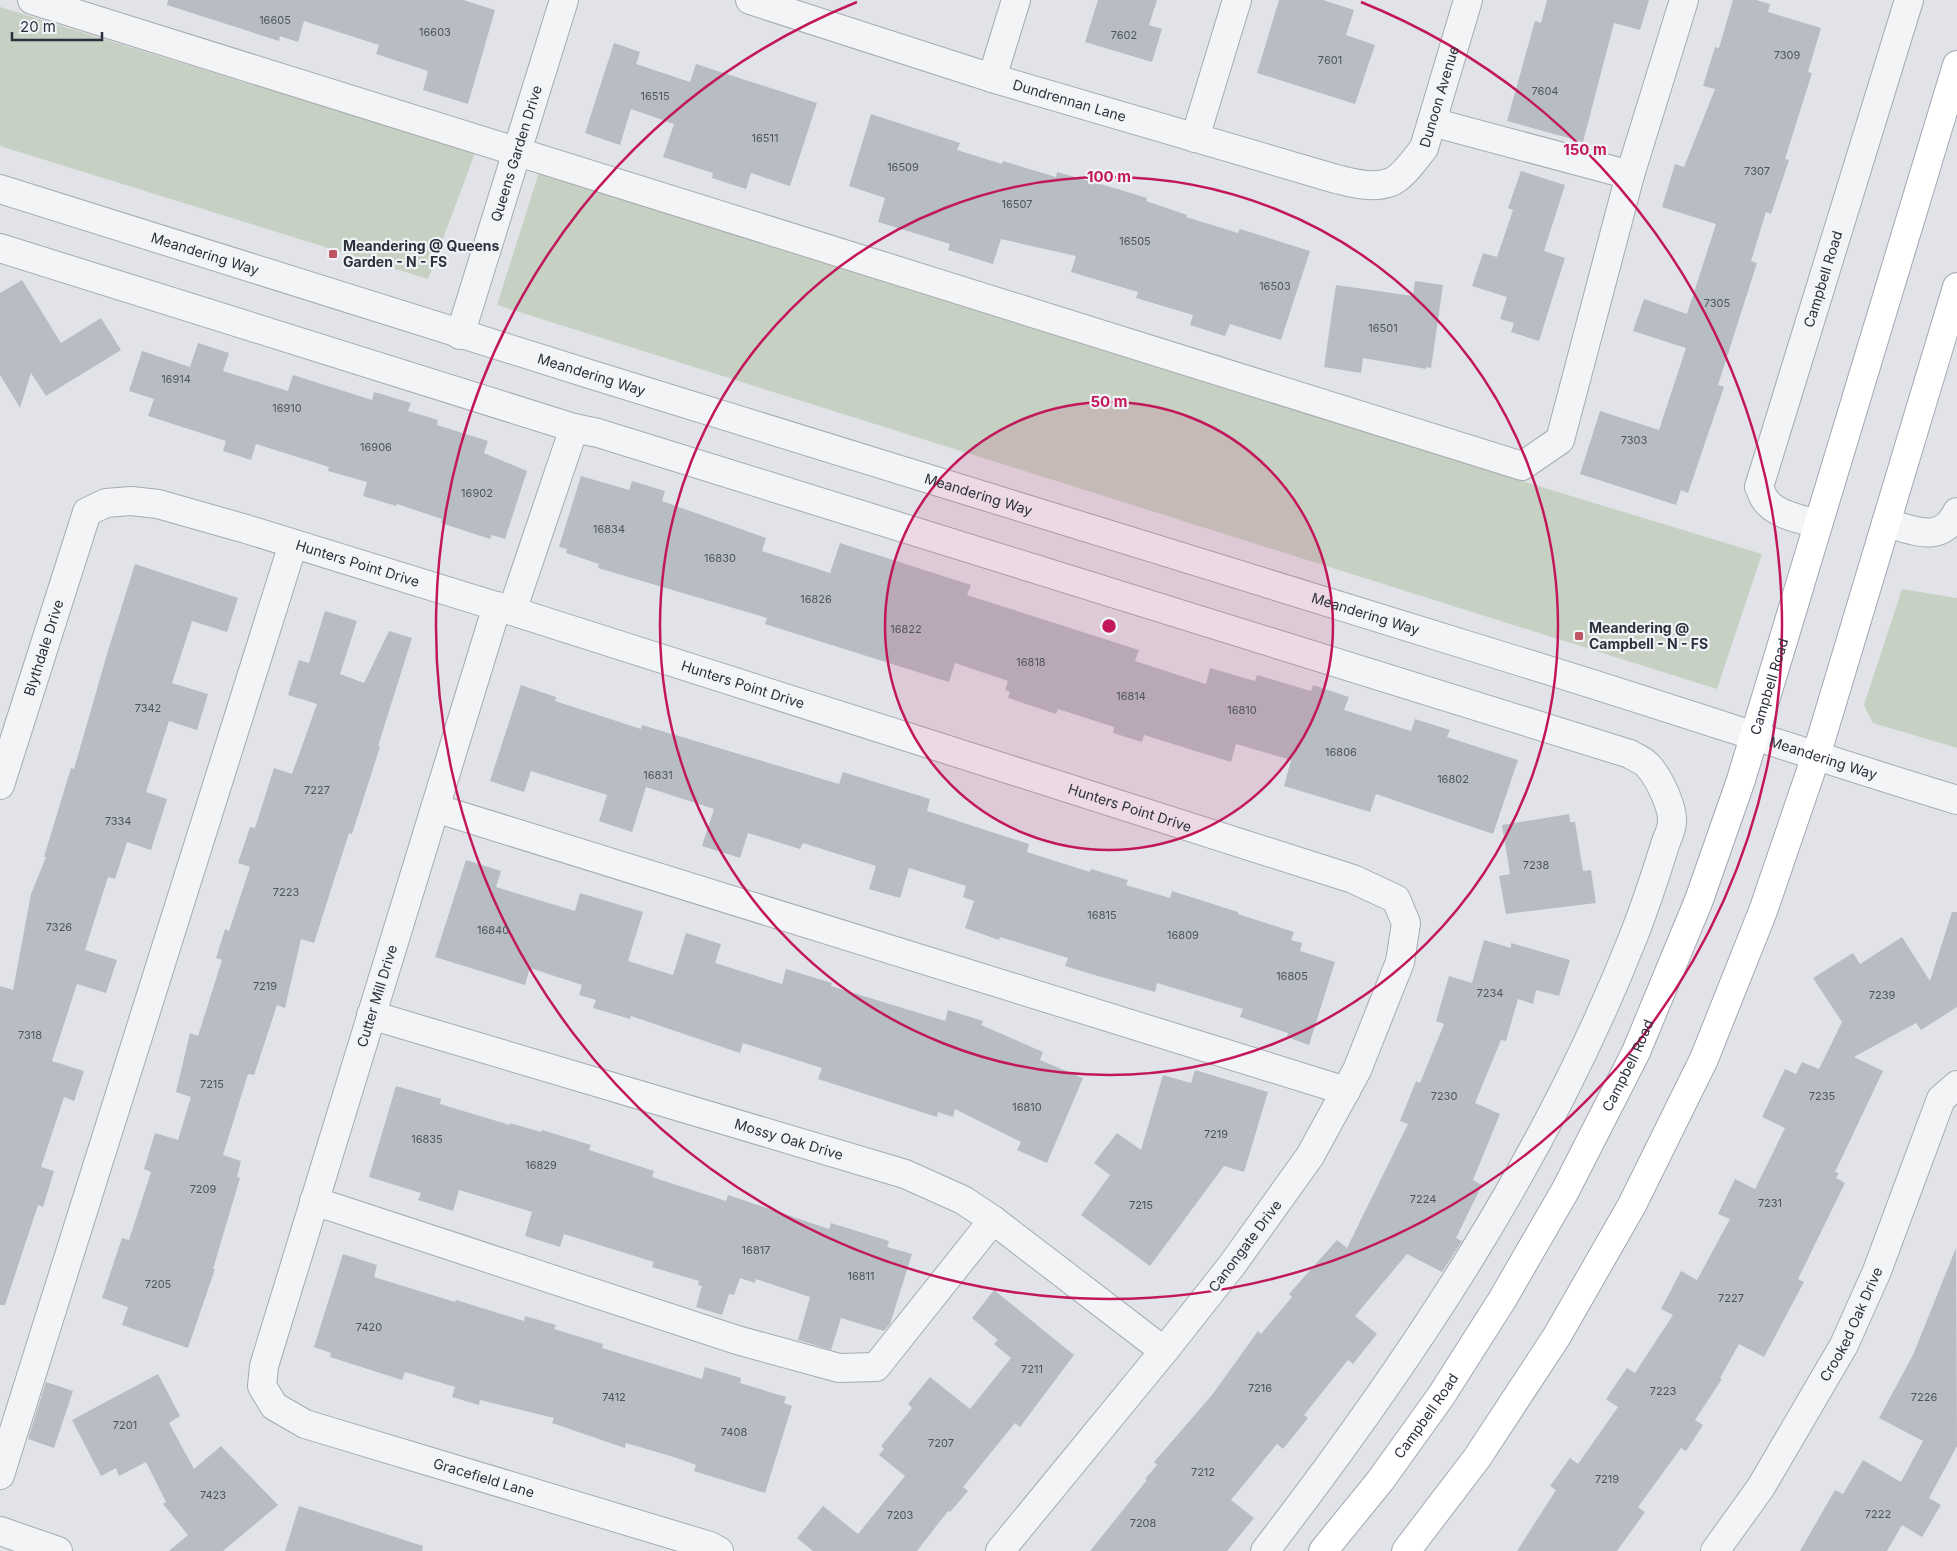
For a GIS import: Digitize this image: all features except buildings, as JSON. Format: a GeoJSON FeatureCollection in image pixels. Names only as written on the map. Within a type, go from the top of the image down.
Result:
{"type":"FeatureCollection","features":[{"type":"Feature","properties":{"kind":"main road","name":"Campbell Road"},"geometry":{"type":"LineString","coordinates":[[1323,1551],[1380,1480],[1441,1396],[1502,1300],[1565,1191],[1636,1052],[1699,900],[1754,736],[1957,66]]}},
{"type":"Feature","properties":{"kind":"main road"},"geometry":{"type":"LineString","coordinates":[[1406,1551],[1477,1458],[1557,1336],[1632,1205],[1704,1059],[1763,911],[1816,756],[1957,287]]}},
{"type":"Feature","properties":{"kind":"street"},"geometry":{"type":"LineString","coordinates":[[32,0],[1522,466],[1560,440],[1630,175],[1684,0]]}},
{"type":"Feature","properties":{"kind":"street","name":"Queens Garden Drive"},"geometry":{"type":"LineString","coordinates":[[460,335],[564,0]]}},
{"type":"Feature","properties":{"kind":"street","name":"Dundrennan Lane"},"geometry":{"type":"LineString","coordinates":[[750,0],[791,6],[992,78],[1336,179],[1365,185],[1391,182]]}},
{"type":"Feature","properties":{"kind":"street"},"geometry":{"type":"LineString","coordinates":[[992,78],[1016,0]]}},
{"type":"Feature","properties":{"kind":"street"},"geometry":{"type":"LineString","coordinates":[[1194,138],[1237,0]]}},
{"type":"Feature","properties":{"kind":"street","name":"Dunoon Avenue"},"geometry":{"type":"LineString","coordinates":[[1391,182],[1411,164],[1424,148],[1468,0]]}},
{"type":"Feature","properties":{"kind":"street","name":"Campbell Road"},"geometry":{"type":"LineString","coordinates":[[1818,524],[1791,516],[1776,509],[1764,499],[1759,487],[1909,0]]}},
{"type":"Feature","properties":{"kind":"street"},"geometry":{"type":"LineString","coordinates":[[1432,122],[1630,175]]}},
{"type":"Feature","properties":{"kind":"street","name":"Meandering Way"},"geometry":{"type":"LineString","coordinates":[[0,189],[460,335],[1564,675],[1957,800]]}},
{"type":"Feature","properties":{"kind":"street"},"geometry":{"type":"LineString","coordinates":[[0,248],[574,428],[598,432],[1630,754],[1648,765],[1666,796],[1672,821],[1651,891],[1624,958],[1574,1068],[1522,1173],[1424,1330],[1339,1454],[1265,1551]]}},
{"type":"Feature","properties":{"kind":"street","name":"Cutter Mill Drive"},"geometry":{"type":"LineString","coordinates":[[262,1386],[264,1366],[435,808],[505,608],[574,428]]}},
{"type":"Feature","properties":{"kind":"street","name":"Hunters Point Drive"},"geometry":{"type":"LineString","coordinates":[[87,512],[106,503],[131,501],[158,504],[505,608],[1353,879],[1396,899]]}},
{"type":"Feature","properties":{"kind":"street","name":"Blythdale Drive"},"geometry":{"type":"LineString","coordinates":[[0,785],[87,512]]}},
{"type":"Feature","properties":{"kind":"street"},"geometry":{"type":"LineString","coordinates":[[1886,523],[1925,533],[1940,531],[1952,522],[1957,512]]}},
{"type":"Feature","properties":{"kind":"street"},"geometry":{"type":"LineString","coordinates":[[0,1475],[293,544]]}},
{"type":"Feature","properties":{"kind":"street"},"geometry":{"type":"LineString","coordinates":[[435,808],[1346,1091]]}},
{"type":"Feature","properties":{"kind":"street","name":"Canongate Drive"},"geometry":{"type":"LineString","coordinates":[[1014,1546],[1232,1265],[1310,1156],[1357,1070],[1400,962],[1406,923],[1396,899]]}},
{"type":"Feature","properties":{"kind":"street","name":"Mossy Oak Drive"},"geometry":{"type":"LineString","coordinates":[[371,1015],[905,1174],[964,1200],[993,1220],[1164,1351]]}},
{"type":"Feature","properties":{"kind":"street","name":"Crooked Oak Drive"},"geometry":{"type":"LineString","coordinates":[[1715,1551],[1761,1487],[1844,1345],[1877,1271],[1941,1099],[1957,1085]]}},
{"type":"Feature","properties":{"kind":"street"},"geometry":{"type":"LineString","coordinates":[[314,1201],[737,1340],[839,1368],[876,1368],[993,1220]]}},
{"type":"Feature","properties":{"kind":"street","name":"Gracefield Lane"},"geometry":{"type":"LineString","coordinates":[[262,1386],[274,1406],[305,1424],[710,1546],[719,1551]]}},
{"type":"Feature","properties":{"kind":"street"},"geometry":{"type":"LineString","coordinates":[[0,1531],[58,1551]]}},
{"type":"Feature","properties":{"kind":"green space"},"geometry":{"type":"Polygon","coordinates":[[[0,7],[475,153],[428,279],[0,146],[0,7]]]}},
{"type":"Feature","properties":{"kind":"green space"},"geometry":{"type":"Polygon","coordinates":[[[539,172],[1548,489],[1762,554],[1717,689],[497,305],[539,172]]]}},
{"type":"Feature","properties":{"kind":"green space"},"geometry":{"type":"Polygon","coordinates":[[[1902,589],[1957,598],[1957,748],[1873,723],[1864,705],[1902,589]]]}},
{"type":"Feature","properties":{"kind":"place","name":"Meandering @ Queens Garden - N - FS"},"geometry":{"type":"Point","coordinates":[333,254]}},
{"type":"Feature","properties":{"kind":"place","name":"Meandering @ Campbell - N - FS"},"geometry":{"type":"Point","coordinates":[1579,636]}}]}
